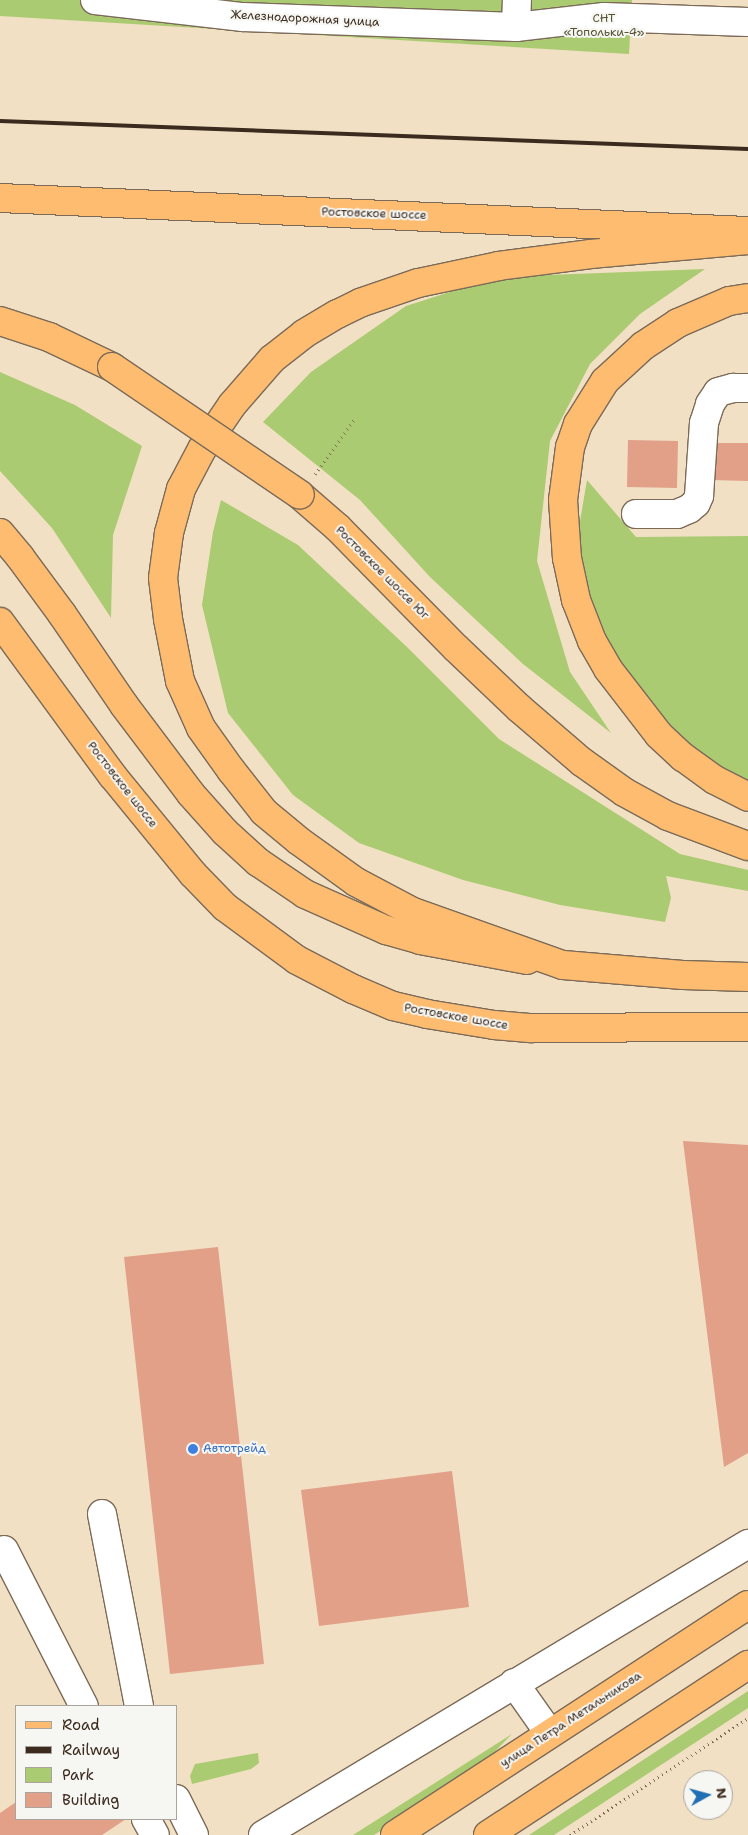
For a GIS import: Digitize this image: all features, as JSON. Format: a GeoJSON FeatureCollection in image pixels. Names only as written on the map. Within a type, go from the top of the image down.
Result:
{"type":"FeatureCollection","features":[{"type":"Feature","properties":{"kind":"main road","name":"Ростовское шоссе"},"geometry":{"type":"LineString","coordinates":[[0,198],[748,231]]}},
{"type":"Feature","properties":{"kind":"main road"},"geometry":{"type":"LineString","coordinates":[[563,965],[413,912],[356,882],[299,841],[264,812],[201,728],[180,681],[168,619],[163,578],[169,533],[181,489],[202,449],[232,405],[272,359],[304,334],[337,314],[360,303],[418,283],[500,266],[584,255],[748,240]]}},
{"type":"Feature","properties":{"kind":"main road"},"geometry":{"type":"LineString","coordinates":[[748,298],[729,301],[678,323],[643,346],[605,381],[578,424],[570,446],[563,500],[567,558],[576,600],[592,641],[608,669],[659,735],[683,757],[715,780],[748,797]]}},
{"type":"Feature","properties":{"kind":"main road","name":"Ростовское шоссе Юг"},"geometry":{"type":"LineString","coordinates":[[0,321],[49,337],[112,367],[300,495],[338,528],[512,702],[582,762],[624,792],[668,816],[748,846]]}},
{"type":"Feature","properties":{"kind":"main road"},"geometry":{"type":"LineString","coordinates":[[0,533],[62,614],[124,705],[191,794],[225,832],[258,862],[306,894],[386,930],[420,940],[563,965],[683,975],[748,977]]}},
{"type":"Feature","properties":{"kind":"main road","name":"Ростовское шоссе"},"geometry":{"type":"LineString","coordinates":[[0,622],[112,775],[193,874],[225,907],[297,960],[354,989],[393,1006],[494,1025],[532,1028],[748,1027]]}},
{"type":"Feature","properties":{"kind":"main road","name":"улица Петра Метальникова"},"geometry":{"type":"LineString","coordinates":[[395,1835],[748,1605]]}},
{"type":"Feature","properties":{"kind":"main road"},"geometry":{"type":"LineString","coordinates":[[488,1835],[748,1665]]}},
{"type":"Feature","properties":{"kind":"street","name":"Железнодорожная улица"},"geometry":{"type":"LineString","coordinates":[[97,0],[516,27],[604,18],[720,11],[748,22]]}},
{"type":"Feature","properties":{"kind":"street"},"geometry":{"type":"LineString","coordinates":[[516,27],[517,0]]}},
{"type":"Feature","properties":{"kind":"street"},"geometry":{"type":"LineString","coordinates":[[636,514],[677,514],[689,509],[696,503],[699,496],[704,423],[710,404],[718,392],[734,388],[748,388]]}},
{"type":"Feature","properties":{"kind":"street"},"geometry":{"type":"LineString","coordinates":[[102,1514],[139,1705]]}},
{"type":"Feature","properties":{"kind":"street"},"geometry":{"type":"LineString","coordinates":[[263,1835],[748,1544]]}},
{"type":"Feature","properties":{"kind":"street"},"geometry":{"type":"LineString","coordinates":[[4,1550],[83,1705]]}},
{"type":"Feature","properties":{"kind":"street"},"geometry":{"type":"LineString","coordinates":[[514,1684],[550,1734]]}},
{"type":"Feature","properties":{"kind":"street"},"geometry":{"type":"LineString","coordinates":[[178,1805],[188,1833]]}},
{"type":"Feature","properties":{"kind":"street"},"geometry":{"type":"LineString","coordinates":[[147,1820],[155,1835]]}},
{"type":"Feature","properties":{"kind":"path"},"geometry":{"type":"LineString","coordinates":[[300,495],[354,420]]}},
{"type":"Feature","properties":{"kind":"path"},"geometry":{"type":"LineString","coordinates":[[570,1835],[748,1718]]}},
{"type":"Feature","properties":{"kind":"green space","name":"СНТ «Топольки-4»"},"geometry":{"type":"Polygon","coordinates":[[[0,0],[632,0],[629,54],[0,16],[0,0]]]}},
{"type":"Feature","properties":{"kind":"green space"},"geometry":{"type":"Polygon","coordinates":[[[705,269],[640,314],[590,364],[550,441],[537,561],[570,672],[611,733],[523,664],[430,577],[360,500],[263,422],[311,372],[406,306],[497,277],[705,269]]]}},
{"type":"Feature","properties":{"kind":"green space"},"geometry":{"type":"Polygon","coordinates":[[[0,372],[75,405],[142,446],[113,535],[111,618],[52,528],[0,471],[0,372]]]}},
{"type":"Feature","properties":{"kind":"green space"},"geometry":{"type":"Polygon","coordinates":[[[587,480],[636,537],[748,536],[748,792],[698,764],[611,661],[587,602],[579,560],[580,521],[587,480]]]}},
{"type":"Feature","properties":{"kind":"green space"},"geometry":{"type":"Polygon","coordinates":[[[221,500],[298,545],[407,647],[499,739],[680,854],[748,870],[748,891],[666,876],[671,898],[665,922],[560,905],[463,880],[359,843],[293,795],[228,713],[202,605],[213,532],[221,500]]]}},
{"type":"Feature","properties":{"kind":"green space"},"geometry":{"type":"Polygon","coordinates":[[[748,1691],[748,1708],[554,1835],[529,1835],[748,1691]]]}},
{"type":"Feature","properties":{"kind":"green space"},"geometry":{"type":"Polygon","coordinates":[[[512,1734],[478,1769],[374,1835],[353,1835],[512,1734]]]}},
{"type":"Feature","properties":{"kind":"green space"},"geometry":{"type":"Polygon","coordinates":[[[258,1753],[259,1763],[251,1769],[192,1784],[190,1776],[195,1764],[258,1753]]]}},
{"type":"Feature","properties":{"kind":"building"},"geometry":{"type":"Polygon","coordinates":[[[628,440],[678,441],[677,488],[627,487],[628,440]]]}},
{"type":"Feature","properties":{"kind":"building"},"geometry":{"type":"Polygon","coordinates":[[[713,443],[748,443],[748,481],[712,480],[713,443]]]}},
{"type":"Feature","properties":{"kind":"building"},"geometry":{"type":"Polygon","coordinates":[[[683,1141],[748,1145],[748,1453],[724,1467],[683,1141]]]}},
{"type":"Feature","properties":{"kind":"building","name":"Автотрейд"},"geometry":{"type":"Polygon","coordinates":[[[218,1247],[264,1664],[170,1674],[124,1257],[218,1247]]]}},
{"type":"Feature","properties":{"kind":"building"},"geometry":{"type":"Polygon","coordinates":[[[452,1471],[469,1607],[319,1626],[301,1490],[452,1471]]]}},
{"type":"Feature","properties":{"kind":"building"},"geometry":{"type":"Polygon","coordinates":[[[15,1803],[15,1820],[124,1820],[102,1835],[0,1835],[0,1813],[15,1803]]]}},
{"type":"Feature","properties":{"kind":"railway"},"geometry":{"type":"LineString","coordinates":[[0,121],[748,149]]}},
{"type":"Feature","properties":{"kind":"place","name":"Автотрейд"},"geometry":{"type":"Point","coordinates":[193,1449]}}]}
